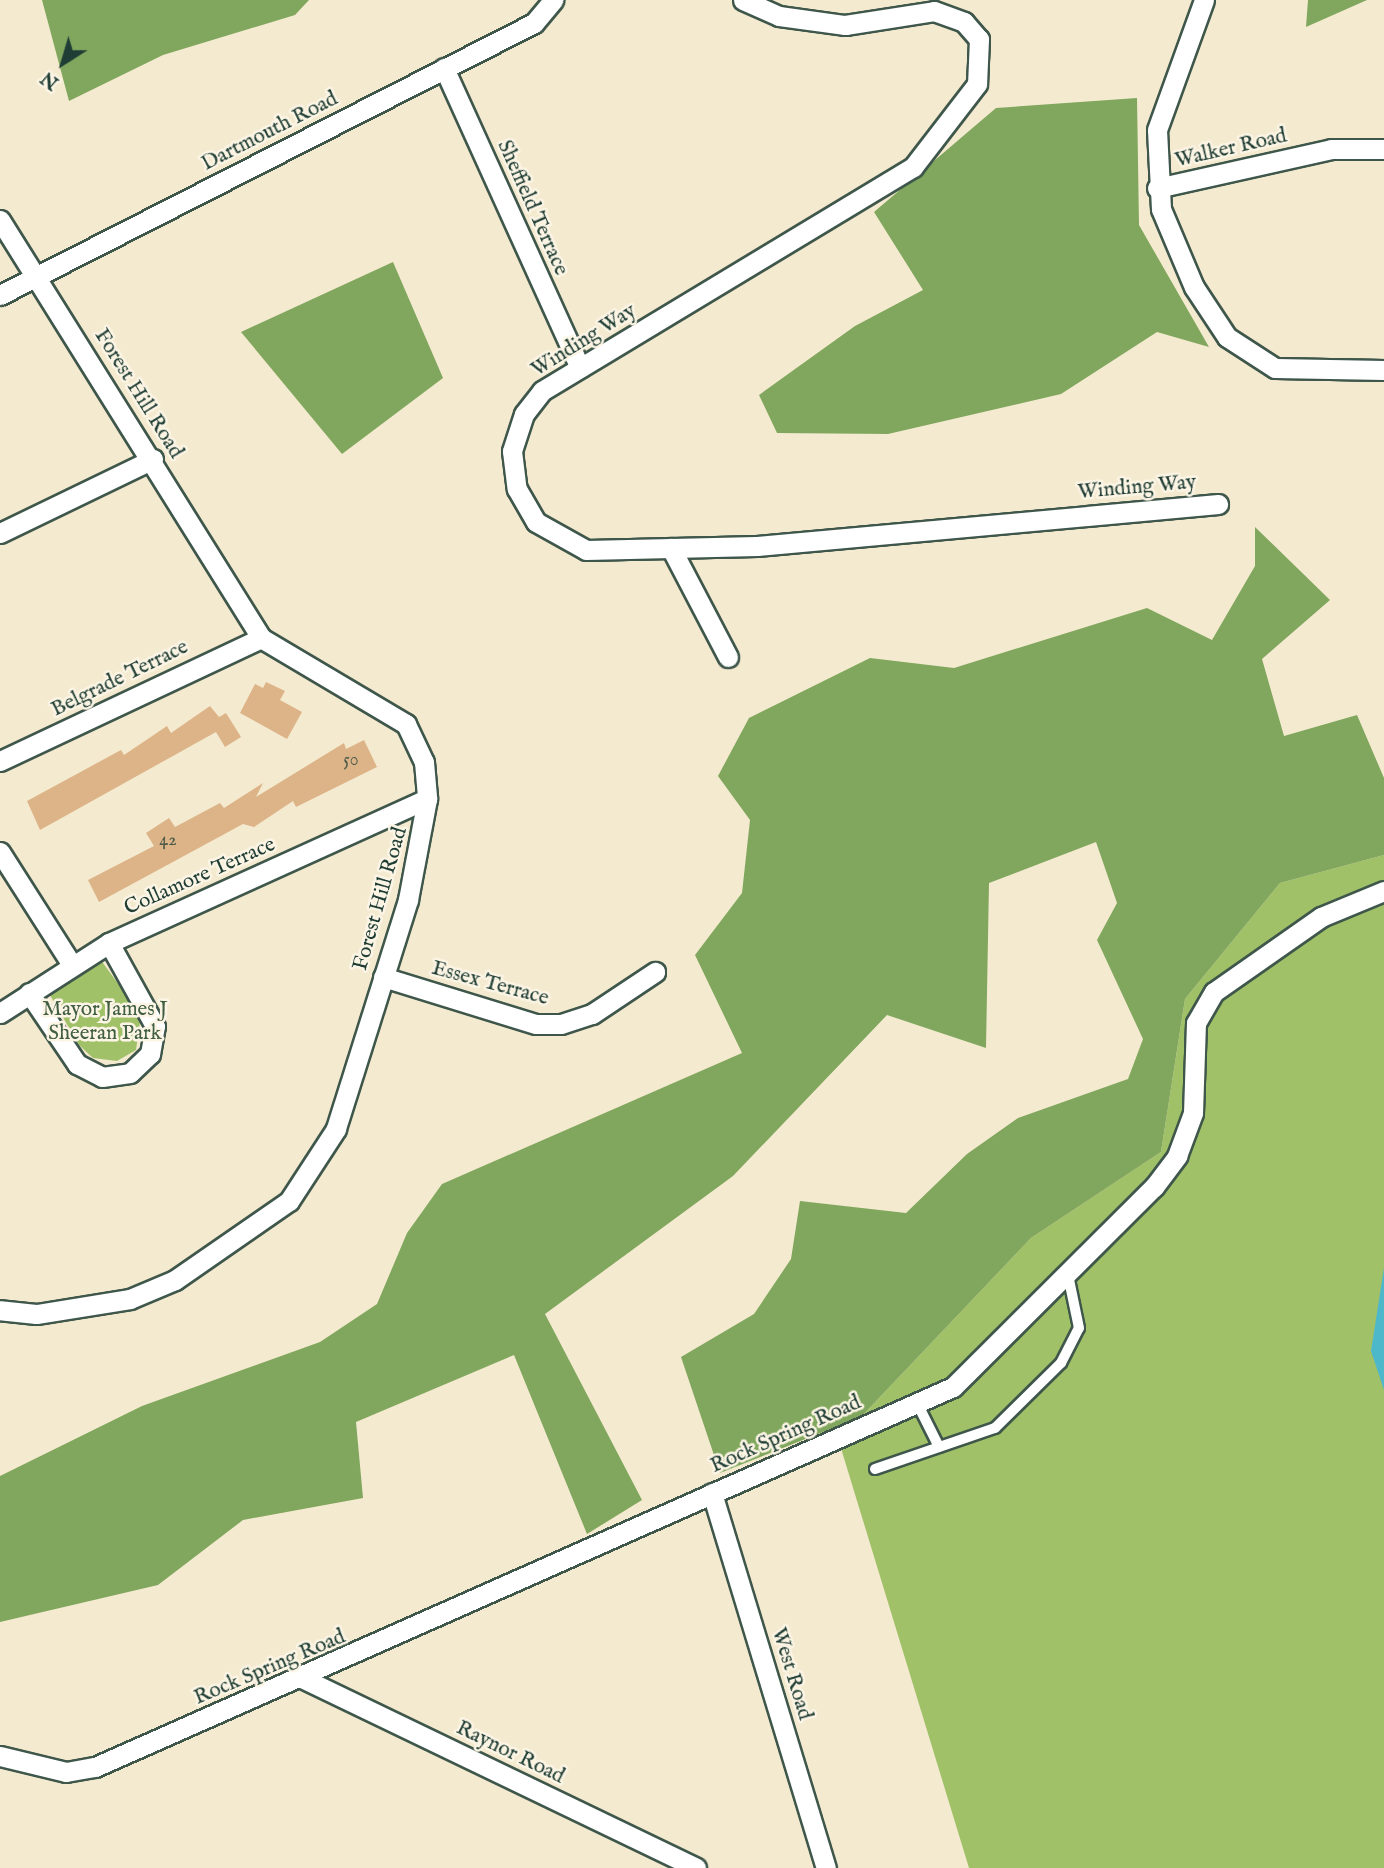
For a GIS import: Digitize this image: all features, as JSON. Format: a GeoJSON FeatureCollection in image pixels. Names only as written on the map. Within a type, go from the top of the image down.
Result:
{"type":"FeatureCollection","features":[{"type":"Feature","properties":{"kind":"street","name":"Dartmouth Road"},"geometry":{"type":"LineString","coordinates":[[0,295],[534,23],[553,0]]}},
{"type":"Feature","properties":{"kind":"street","name":"Winding Way"},"geometry":{"type":"LineString","coordinates":[[743,0],[779,16],[845,25],[934,11],[964,22],[979,39],[978,83],[913,167],[542,391],[517,432],[513,470],[525,506],[551,535],[586,550],[757,546],[1218,503]]}},
{"type":"Feature","properties":{"kind":"street","name":"Walker Road"},"geometry":{"type":"LineString","coordinates":[[1204,0],[1157,130],[1157,188],[1331,149],[1384,149]]}},
{"type":"Feature","properties":{"kind":"street","name":"Sheffield Terrace"},"geometry":{"type":"LineString","coordinates":[[444,68],[580,368]]}},
{"type":"Feature","properties":{"kind":"street"},"geometry":{"type":"LineString","coordinates":[[1157,188],[1194,287],[1247,355],[1275,368],[1384,370]]}},
{"type":"Feature","properties":{"kind":"street","name":"Forest Hill Road"},"geometry":{"type":"LineString","coordinates":[[0,220],[153,459],[261,638],[406,724],[424,762],[427,799],[422,850],[337,1129],[289,1201],[176,1280],[130,1299],[104,1308],[2,1314]]}},
{"type":"Feature","properties":{"kind":"street"},"geometry":{"type":"LineString","coordinates":[[0,533],[153,459]]}},
{"type":"Feature","properties":{"kind":"street"},"geometry":{"type":"LineString","coordinates":[[671,548],[728,657]]}},
{"type":"Feature","properties":{"kind":"street","name":"Belgrade Terrace"},"geometry":{"type":"LineString","coordinates":[[0,761],[261,638]]}},
{"type":"Feature","properties":{"kind":"street","name":"Collamore Terrace"},"geometry":{"type":"LineString","coordinates":[[0,1013],[109,943],[427,799]]}},
{"type":"Feature","properties":{"kind":"street"},"geometry":{"type":"LineString","coordinates":[[0,852],[72,965]]}},
{"type":"Feature","properties":{"kind":"street","name":"Rock Spring Road"},"geometry":{"type":"LineString","coordinates":[[0,1756],[66,1772],[95,1767],[304,1679],[917,1403],[961,1379],[1068,1275],[1177,1156],[1193,1113],[1196,1023],[1214,992],[1321,917],[1384,891]]}},
{"type":"Feature","properties":{"kind":"street"},"geometry":{"type":"LineString","coordinates":[[29,993],[77,1064],[102,1077],[130,1073],[150,1054],[155,1026],[109,943]]}},
{"type":"Feature","properties":{"kind":"street","name":"Essex Terrace"},"geometry":{"type":"LineString","coordinates":[[383,977],[536,1024],[561,1024],[592,1014],[655,972]]}},
{"type":"Feature","properties":{"kind":"street","name":"West Road"},"geometry":{"type":"LineString","coordinates":[[712,1493],[826,1868]]}},
{"type":"Feature","properties":{"kind":"street","name":"Raynor Road"},"geometry":{"type":"LineString","coordinates":[[304,1679],[696,1868]]}},
{"type":"Feature","properties":{"kind":"lane"},"geometry":{"type":"LineString","coordinates":[[875,1469],[995,1428],[1061,1363],[1079,1328],[1068,1275]]}},
{"type":"Feature","properties":{"kind":"lane"},"geometry":{"type":"LineString","coordinates":[[917,1403],[939,1447]]}},
{"type":"Feature","properties":{"kind":"green space"},"geometry":{"type":"Polygon","coordinates":[[[42,0],[309,0],[295,15],[163,55],[69,101],[42,0]]]}},
{"type":"Feature","properties":{"kind":"green space"},"geometry":{"type":"Polygon","coordinates":[[[1308,0],[1367,0],[1306,27],[1308,0]]]}},
{"type":"Feature","properties":{"kind":"green space"},"geometry":{"type":"Polygon","coordinates":[[[1137,98],[1139,225],[1209,347],[1157,332],[1061,394],[888,434],[777,433],[759,395],[855,326],[923,290],[874,212],[996,108],[1137,98]]]}},
{"type":"Feature","properties":{"kind":"green space"},"geometry":{"type":"Polygon","coordinates":[[[393,262],[443,378],[342,454],[241,332],[393,262]]]}},
{"type":"Feature","properties":{"kind":"green space"},"geometry":{"type":"Polygon","coordinates":[[[1255,527],[1330,600],[1262,659],[1284,736],[1357,715],[1384,778],[1384,855],[1280,883],[1185,999],[1161,1152],[1031,1238],[861,1417],[720,1473],[681,1357],[754,1314],[791,1259],[800,1201],[906,1213],[967,1154],[1018,1118],[1128,1079],[1143,1039],[1097,940],[1117,903],[1096,842],[989,883],[986,1048],[887,1015],[733,1176],[545,1314],[642,1500],[587,1534],[514,1355],[356,1422],[363,1498],[243,1520],[158,1585],[0,1622],[0,1476],[142,1406],[320,1342],[377,1304],[407,1233],[442,1184],[742,1053],[695,955],[742,893],[750,820],[718,776],[749,718],[870,658],[954,668],[1147,608],[1212,640],[1255,566],[1255,527]]]}},
{"type":"Feature","properties":{"kind":"green space"},"geometry":{"type":"Polygon","coordinates":[[[1384,855],[1384,1868],[969,1868],[836,1432],[861,1417],[1031,1238],[1161,1152],[1185,999],[1280,883],[1384,855]]]}},
{"type":"Feature","properties":{"kind":"green space","name":"Mayor James J Sheeran Park"},"geometry":{"type":"Polygon","coordinates":[[[100,959],[141,1015],[136,1050],[117,1061],[93,1058],[79,1045],[50,995],[100,959]]]}},
{"type":"Feature","properties":{"kind":"water"},"geometry":{"type":"Polygon","coordinates":[[[1384,1268],[1384,1390],[1371,1351],[1384,1268]]]}},
{"type":"Feature","properties":{"kind":"building"},"geometry":{"type":"Polygon","coordinates":[[[266,682],[285,691],[280,700],[302,712],[287,739],[240,713],[255,684],[263,688],[266,682]]]}},
{"type":"Feature","properties":{"kind":"building"},"geometry":{"type":"Polygon","coordinates":[[[210,706],[219,717],[226,713],[241,737],[225,747],[216,732],[40,830],[27,801],[121,750],[124,755],[167,726],[171,733],[210,706]]]}},
{"type":"Feature","properties":{"kind":"building"},"geometry":{"type":"Polygon","coordinates":[[[364,740],[377,767],[296,807],[293,801],[254,827],[243,824],[99,902],[88,880],[154,846],[146,833],[169,818],[175,827],[220,803],[224,808],[263,783],[256,797],[344,743],[346,749],[364,740]]]}}]}
